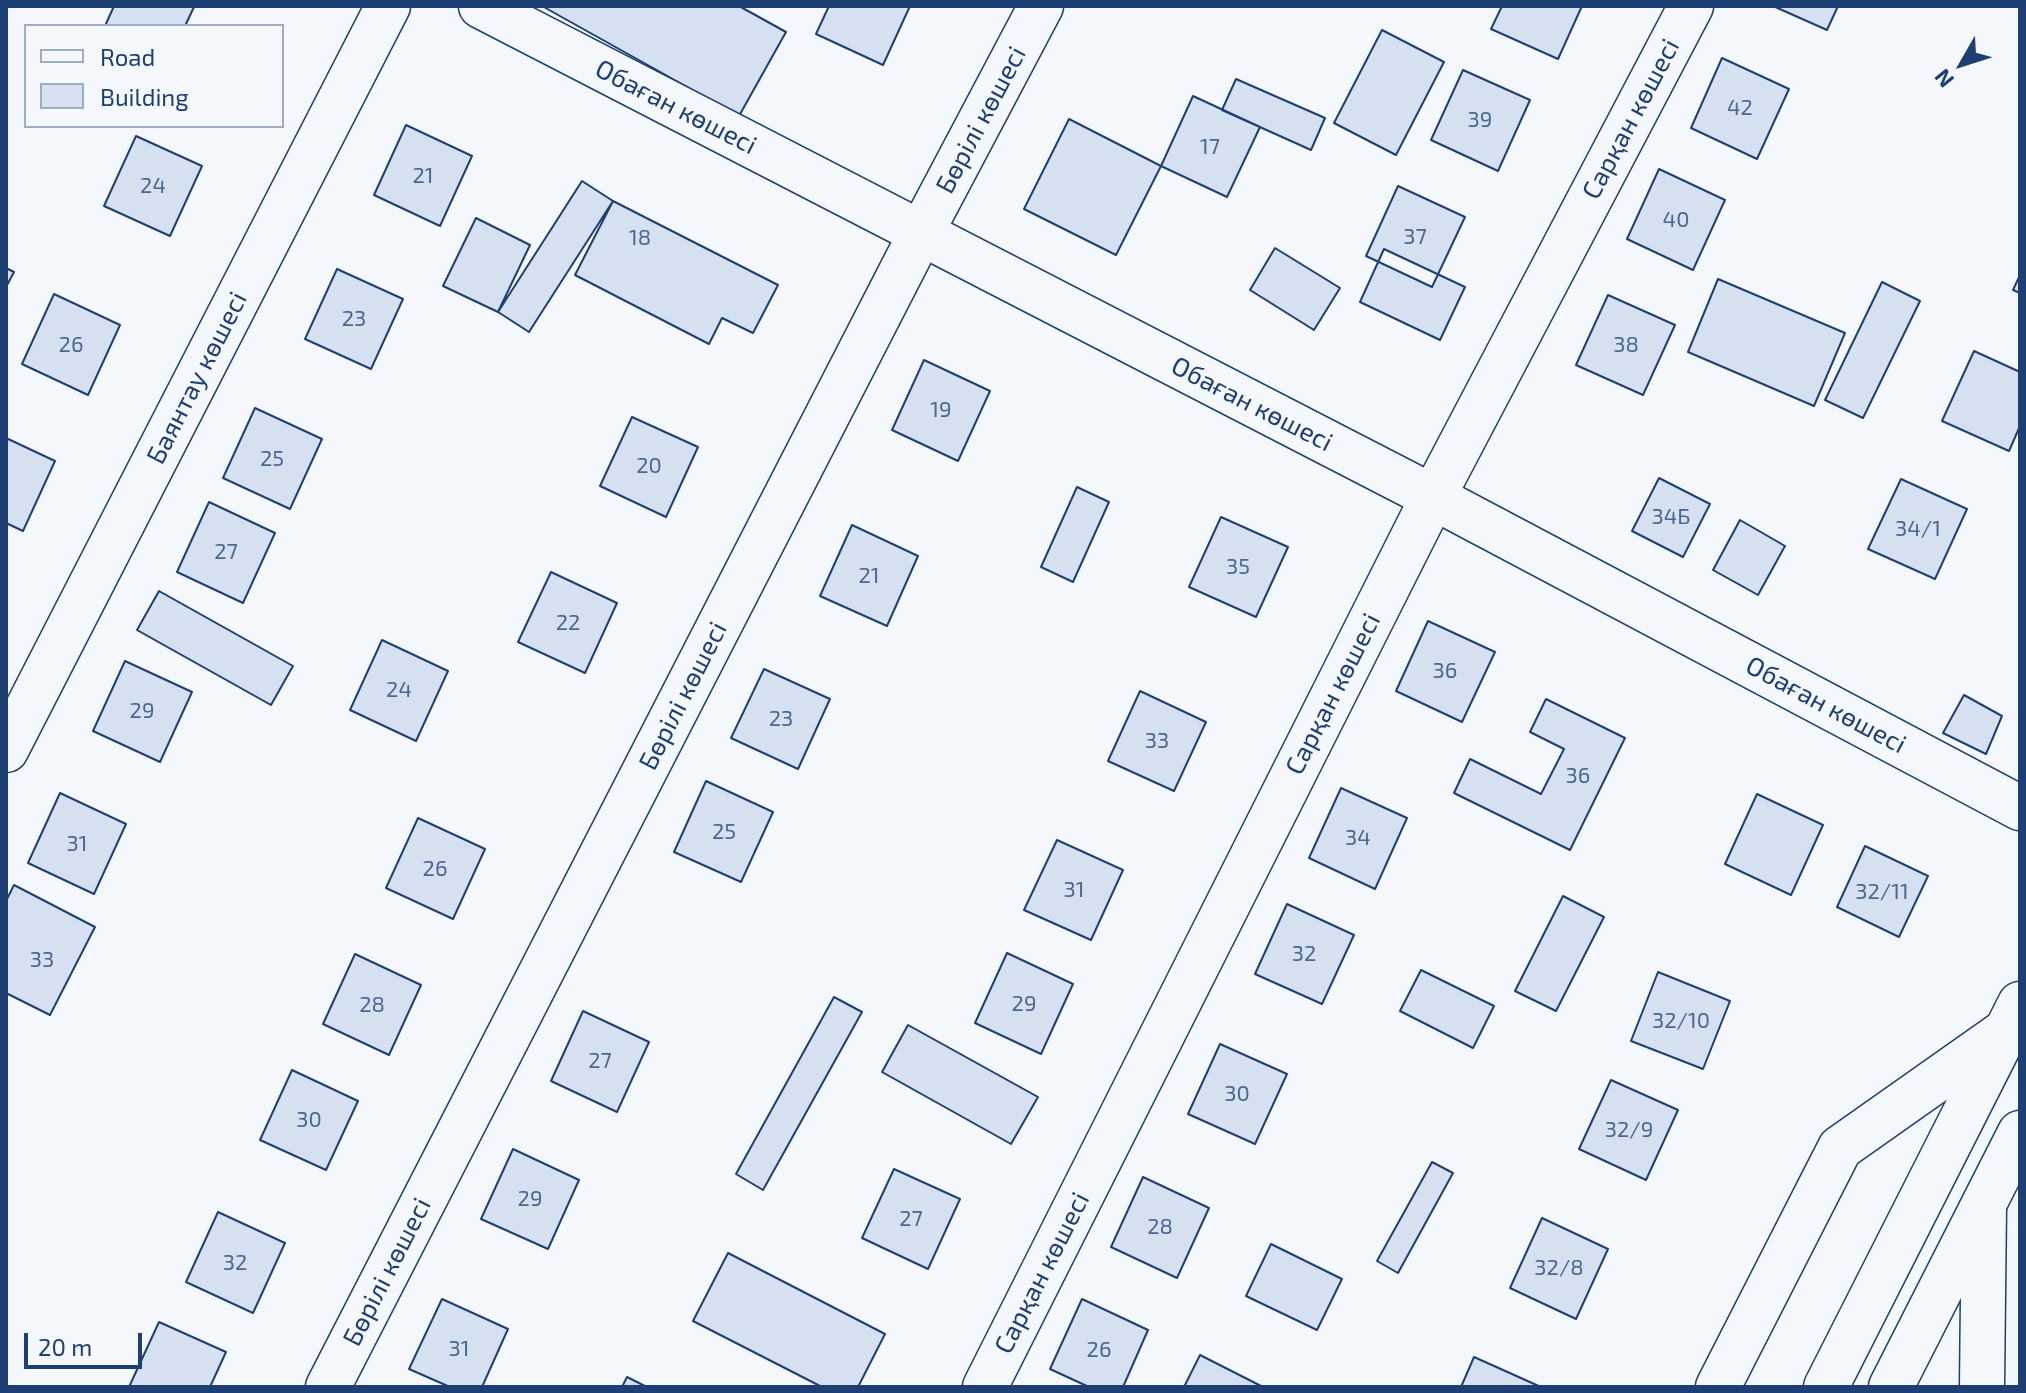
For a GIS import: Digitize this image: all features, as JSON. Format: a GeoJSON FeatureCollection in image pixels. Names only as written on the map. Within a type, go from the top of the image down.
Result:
{"type":"FeatureCollection","features":[{"type":"Feature","properties":{"kind":"street","name":"Баянтау көшесі"},"geometry":{"type":"LineString","coordinates":[[6,750],[388,6]]}},
{"type":"Feature","properties":{"kind":"street","name":"Обаған көшесі"},"geometry":{"type":"LineString","coordinates":[[481,6],[1433,497],[2020,808]]}},
{"type":"Feature","properties":{"kind":"street","name":"Бөрілі көшесі"},"geometry":{"type":"LineString","coordinates":[[328,1387],[921,233],[1041,6]]}},
{"type":"Feature","properties":{"kind":"street","name":"Сарқан көшесі"},"geometry":{"type":"LineString","coordinates":[[985,1387],[1433,497],[1691,6]]}},
{"type":"Feature","properties":{"kind":"street"},"geometry":{"type":"LineString","coordinates":[[1718,1387],[1840,1148],[2013,1017]]}},
{"type":"Feature","properties":{"kind":"street"},"geometry":{"type":"LineString","coordinates":[[1826,1387],[2013,1017]]}},
{"type":"Feature","properties":{"kind":"street"},"geometry":{"type":"LineString","coordinates":[[1891,1387],[2020,1133]]}},
{"type":"Feature","properties":{"kind":"street"},"geometry":{"type":"LineString","coordinates":[[1982,1387],[1984,1205]]}},
{"type":"Feature","properties":{"kind":"building"},"geometry":{"type":"Polygon","coordinates":[[[114,6],[194,7],[186,24],[106,24],[114,6]]]}},
{"type":"Feature","properties":{"kind":"building"},"geometry":{"type":"Polygon","coordinates":[[[542,6],[739,6],[786,32],[739,116],[542,6]]]}},
{"type":"Feature","properties":{"kind":"building"},"geometry":{"type":"Polygon","coordinates":[[[829,6],[910,6],[883,65],[816,34],[829,6]]]}},
{"type":"Feature","properties":{"kind":"building"},"geometry":{"type":"Polygon","coordinates":[[[1502,6],[1582,6],[1558,59],[1491,29],[1502,6]]]}},
{"type":"Feature","properties":{"kind":"building"},"geometry":{"type":"Polygon","coordinates":[[[1773,6],[1838,6],[1827,30],[1773,6]]]}},
{"type":"Feature","properties":{"kind":"building"},"geometry":{"type":"Polygon","coordinates":[[[1382,30],[1444,62],[1396,155],[1334,123],[1382,30]]]}},
{"type":"Feature","properties":{"kind":"building"},"geometry":{"type":"Polygon","coordinates":[[[1722,58],[1789,89],[1757,159],[1691,128],[1722,58]]]}},
{"type":"Feature","properties":{"kind":"building"},"geometry":{"type":"Polygon","coordinates":[[[1463,70],[1530,100],[1498,171],[1431,140],[1463,70]]]}},
{"type":"Feature","properties":{"kind":"building"},"geometry":{"type":"Polygon","coordinates":[[[1236,79],[1325,118],[1311,150],[1222,110],[1236,79]]]}},
{"type":"Feature","properties":{"kind":"building"},"geometry":{"type":"Polygon","coordinates":[[[1193,96],[1260,127],[1227,197],[1161,166],[1193,96]]]}},
{"type":"Feature","properties":{"kind":"building"},"geometry":{"type":"Polygon","coordinates":[[[1069,119],[1161,166],[1116,255],[1024,209],[1069,119]]]}},
{"type":"Feature","properties":{"kind":"building"},"geometry":{"type":"Polygon","coordinates":[[[406,125],[472,156],[440,226],[374,195],[406,125]]]}},
{"type":"Feature","properties":{"kind":"building"},"geometry":{"type":"Polygon","coordinates":[[[136,136],[202,166],[170,236],[104,206],[136,136]]]}},
{"type":"Feature","properties":{"kind":"building"},"geometry":{"type":"Polygon","coordinates":[[[1659,169],[1725,200],[1693,270],[1627,239],[1659,169]]]}},
{"type":"Feature","properties":{"kind":"building"},"geometry":{"type":"Polygon","coordinates":[[[582,181],[613,201],[529,332],[498,312],[582,181]]]}},
{"type":"Feature","properties":{"kind":"building"},"geometry":{"type":"Polygon","coordinates":[[[1398,186],[1465,217],[1432,287],[1366,256],[1398,186]]]}},
{"type":"Feature","properties":{"kind":"building"},"geometry":{"type":"Polygon","coordinates":[[[613,201],[778,285],[753,333],[722,318],[709,344],[575,275],[613,201]]]}},
{"type":"Feature","properties":{"kind":"building"},"geometry":{"type":"Polygon","coordinates":[[[476,218],[530,245],[498,312],[443,286],[476,218]]]}},
{"type":"Feature","properties":{"kind":"building"},"geometry":{"type":"Polygon","coordinates":[[[1275,248],[1340,288],[1314,330],[1250,290],[1275,248]]]}},
{"type":"Feature","properties":{"kind":"building"},"geometry":{"type":"Polygon","coordinates":[[[1384,249],[1465,287],[1440,340],[1360,302],[1384,249]]]}},
{"type":"Feature","properties":{"kind":"building"},"geometry":{"type":"Polygon","coordinates":[[[6,268],[14,272],[6,287],[6,268]]]}},
{"type":"Feature","properties":{"kind":"building"},"geometry":{"type":"Polygon","coordinates":[[[337,269],[403,299],[371,369],[305,339],[337,269]]]}},
{"type":"Feature","properties":{"kind":"building"},"geometry":{"type":"Polygon","coordinates":[[[2020,275],[2020,293],[2013,290],[2020,275]]]}},
{"type":"Feature","properties":{"kind":"building"},"geometry":{"type":"Polygon","coordinates":[[[1718,279],[1845,333],[1814,406],[1688,352],[1718,279]]]}},
{"type":"Feature","properties":{"kind":"building"},"geometry":{"type":"Polygon","coordinates":[[[1882,282],[1920,301],[1863,418],[1825,400],[1882,282]]]}},
{"type":"Feature","properties":{"kind":"building"},"geometry":{"type":"Polygon","coordinates":[[[54,294],[120,325],[88,395],[22,364],[54,294]]]}},
{"type":"Feature","properties":{"kind":"building"},"geometry":{"type":"Polygon","coordinates":[[[1608,295],[1675,325],[1643,395],[1576,365],[1608,295]]]}},
{"type":"Feature","properties":{"kind":"building"},"geometry":{"type":"Polygon","coordinates":[[[1974,351],[2020,372],[2020,426],[2009,451],[1942,421],[1974,351]]]}},
{"type":"Feature","properties":{"kind":"building"},"geometry":{"type":"Polygon","coordinates":[[[924,360],[990,391],[958,461],[892,430],[924,360]]]}},
{"type":"Feature","properties":{"kind":"building"},"geometry":{"type":"Polygon","coordinates":[[[255,408],[322,439],[290,509],[223,478],[255,408]]]}},
{"type":"Feature","properties":{"kind":"building"},"geometry":{"type":"Polygon","coordinates":[[[632,417],[698,447],[666,517],[600,486],[632,417]]]}},
{"type":"Feature","properties":{"kind":"building"},"geometry":{"type":"Polygon","coordinates":[[[6,438],[55,461],[23,531],[6,523],[6,438]]]}},
{"type":"Feature","properties":{"kind":"building"},"geometry":{"type":"Polygon","coordinates":[[[1659,478],[1710,504],[1683,557],[1632,531],[1659,478]]]}},
{"type":"Feature","properties":{"kind":"building"},"geometry":{"type":"Polygon","coordinates":[[[1901,479],[1967,509],[1935,579],[1868,549],[1901,479]]]}},
{"type":"Feature","properties":{"kind":"building"},"geometry":{"type":"Polygon","coordinates":[[[1077,487],[1109,502],[1073,582],[1041,567],[1077,487]]]}},
{"type":"Feature","properties":{"kind":"building"},"geometry":{"type":"Polygon","coordinates":[[[209,502],[275,533],[243,603],[177,572],[209,502]]]}},
{"type":"Feature","properties":{"kind":"building"},"geometry":{"type":"Polygon","coordinates":[[[1221,517],[1288,547],[1256,617],[1189,587],[1221,517]]]}},
{"type":"Feature","properties":{"kind":"building"},"geometry":{"type":"Polygon","coordinates":[[[1740,520],[1785,546],[1758,595],[1713,570],[1740,520]]]}},
{"type":"Feature","properties":{"kind":"building"},"geometry":{"type":"Polygon","coordinates":[[[852,525],[918,556],[887,626],[820,596],[852,525]]]}},
{"type":"Feature","properties":{"kind":"building"},"geometry":{"type":"Polygon","coordinates":[[[551,572],[617,603],[585,673],[518,642],[551,572]]]}},
{"type":"Feature","properties":{"kind":"building"},"geometry":{"type":"Polygon","coordinates":[[[159,591],[293,666],[271,705],[137,630],[159,591]]]}},
{"type":"Feature","properties":{"kind":"building"},"geometry":{"type":"Polygon","coordinates":[[[1428,621],[1495,652],[1462,722],[1396,691],[1428,621]]]}},
{"type":"Feature","properties":{"kind":"building"},"geometry":{"type":"Polygon","coordinates":[[[382,640],[448,671],[416,741],[350,710],[382,640]]]}},
{"type":"Feature","properties":{"kind":"building"},"geometry":{"type":"Polygon","coordinates":[[[125,661],[192,692],[160,762],[93,731],[125,661]]]}},
{"type":"Feature","properties":{"kind":"building"},"geometry":{"type":"Polygon","coordinates":[[[764,669],[830,699],[798,769],[731,738],[764,669]]]}},
{"type":"Feature","properties":{"kind":"building"},"geometry":{"type":"Polygon","coordinates":[[[1140,691],[1206,722],[1174,791],[1108,761],[1140,691]]]}},
{"type":"Feature","properties":{"kind":"building"},"geometry":{"type":"Polygon","coordinates":[[[1964,695],[2002,716],[1986,754],[1943,733],[1964,695]]]}},
{"type":"Feature","properties":{"kind":"building"},"geometry":{"type":"Polygon","coordinates":[[[1546,699],[1625,738],[1570,850],[1454,793],[1470,759],[1541,794],[1564,749],[1530,732],[1546,699]]]}},
{"type":"Feature","properties":{"kind":"building"},"geometry":{"type":"Polygon","coordinates":[[[706,781],[773,812],[741,882],[674,852],[706,781]]]}},
{"type":"Feature","properties":{"kind":"building"},"geometry":{"type":"Polygon","coordinates":[[[1341,788],[1407,818],[1375,889],[1309,858],[1341,788]]]}},
{"type":"Feature","properties":{"kind":"building"},"geometry":{"type":"Polygon","coordinates":[[[60,793],[126,824],[94,894],[28,863],[60,793]]]}},
{"type":"Feature","properties":{"kind":"building"},"geometry":{"type":"Polygon","coordinates":[[[1757,794],[1823,825],[1791,895],[1725,864],[1757,794]]]}},
{"type":"Feature","properties":{"kind":"building"},"geometry":{"type":"Polygon","coordinates":[[[418,818],[485,849],[453,919],[386,888],[418,818]]]}},
{"type":"Feature","properties":{"kind":"building"},"geometry":{"type":"Polygon","coordinates":[[[1057,840],[1123,870],[1091,940],[1024,910],[1057,840]]]}},
{"type":"Feature","properties":{"kind":"building"},"geometry":{"type":"Polygon","coordinates":[[[1865,846],[1928,876],[1899,937],[1837,907],[1865,846]]]}},
{"type":"Feature","properties":{"kind":"building"},"geometry":{"type":"Polygon","coordinates":[[[14,885],[95,927],[50,1015],[6,993],[6,901],[14,885]]]}},
{"type":"Feature","properties":{"kind":"building"},"geometry":{"type":"Polygon","coordinates":[[[1563,896],[1604,917],[1556,1011],[1515,991],[1563,896]]]}},
{"type":"Feature","properties":{"kind":"building"},"geometry":{"type":"Polygon","coordinates":[[[1287,904],[1354,935],[1322,1004],[1255,974],[1287,904]]]}},
{"type":"Feature","properties":{"kind":"building"},"geometry":{"type":"Polygon","coordinates":[[[1007,953],[1073,984],[1041,1054],[975,1023],[1007,953]]]}},
{"type":"Feature","properties":{"kind":"building"},"geometry":{"type":"Polygon","coordinates":[[[355,954],[421,985],[389,1055],[323,1024],[355,954]]]}},
{"type":"Feature","properties":{"kind":"building"},"geometry":{"type":"Polygon","coordinates":[[[1421,970],[1494,1006],[1473,1048],[1400,1011],[1421,970]]]}},
{"type":"Feature","properties":{"kind":"building"},"geometry":{"type":"Polygon","coordinates":[[[1658,972],[1730,1001],[1703,1069],[1631,1041],[1658,972]]]}},
{"type":"Feature","properties":{"kind":"building"},"geometry":{"type":"Polygon","coordinates":[[[834,997],[862,1012],[763,1190],[736,1174],[834,997]]]}},
{"type":"Feature","properties":{"kind":"building"},"geometry":{"type":"Polygon","coordinates":[[[583,1011],[649,1042],[617,1112],[551,1081],[583,1011]]]}},
{"type":"Feature","properties":{"kind":"building"},"geometry":{"type":"Polygon","coordinates":[[[908,1025],[1038,1097],[1011,1144],[882,1072],[908,1025]]]}},
{"type":"Feature","properties":{"kind":"building"},"geometry":{"type":"Polygon","coordinates":[[[1220,1044],[1287,1074],[1255,1144],[1188,1114],[1220,1044]]]}},
{"type":"Feature","properties":{"kind":"building"},"geometry":{"type":"Polygon","coordinates":[[[292,1070],[358,1101],[326,1170],[260,1140],[292,1070]]]}},
{"type":"Feature","properties":{"kind":"building"},"geometry":{"type":"Polygon","coordinates":[[[1611,1080],[1678,1110],[1646,1180],[1579,1149],[1611,1080]]]}},
{"type":"Feature","properties":{"kind":"building"},"geometry":{"type":"Polygon","coordinates":[[[513,1149],[579,1180],[548,1249],[481,1219],[513,1149]]]}},
{"type":"Feature","properties":{"kind":"building"},"geometry":{"type":"Polygon","coordinates":[[[1432,1162],[1453,1173],[1398,1273],[1377,1261],[1432,1162]]]}},
{"type":"Feature","properties":{"kind":"building"},"geometry":{"type":"Polygon","coordinates":[[[894,1169],[960,1199],[928,1269],[862,1238],[894,1169]]]}},
{"type":"Feature","properties":{"kind":"building"},"geometry":{"type":"Polygon","coordinates":[[[1143,1177],[1209,1208],[1177,1278],[1111,1247],[1143,1177]]]}},
{"type":"Feature","properties":{"kind":"building"},"geometry":{"type":"Polygon","coordinates":[[[218,1212],[285,1243],[253,1313],[186,1282],[218,1212]]]}},
{"type":"Feature","properties":{"kind":"building"},"geometry":{"type":"Polygon","coordinates":[[[1542,1218],[1608,1249],[1576,1319],[1510,1288],[1542,1218]]]}},
{"type":"Feature","properties":{"kind":"building"},"geometry":{"type":"Polygon","coordinates":[[[1271,1244],[1342,1279],[1317,1330],[1246,1296],[1271,1244]]]}},
{"type":"Feature","properties":{"kind":"building"},"geometry":{"type":"Polygon","coordinates":[[[728,1253],[885,1334],[858,1387],[822,1387],[693,1321],[728,1253]]]}},
{"type":"Feature","properties":{"kind":"building"},"geometry":{"type":"Polygon","coordinates":[[[442,1299],[508,1329],[482,1387],[450,1387],[409,1369],[442,1299]]]}},
{"type":"Feature","properties":{"kind":"building"},"geometry":{"type":"Polygon","coordinates":[[[1082,1299],[1148,1330],[1123,1387],[1089,1387],[1050,1369],[1082,1299]]]}},
{"type":"Feature","properties":{"kind":"building"},"geometry":{"type":"Polygon","coordinates":[[[159,1322],[226,1352],[210,1387],[129,1387],[159,1322]]]}},
{"type":"Feature","properties":{"kind":"building"},"geometry":{"type":"Polygon","coordinates":[[[1200,1355],[1263,1387],[1184,1387],[1200,1355]]]}},
{"type":"Feature","properties":{"kind":"building"},"geometry":{"type":"Polygon","coordinates":[[[1474,1357],[1541,1387],[1461,1387],[1474,1357]]]}},
{"type":"Feature","properties":{"kind":"building"},"geometry":{"type":"Polygon","coordinates":[[[627,1377],[647,1387],[622,1387],[627,1377]]]}}]}
